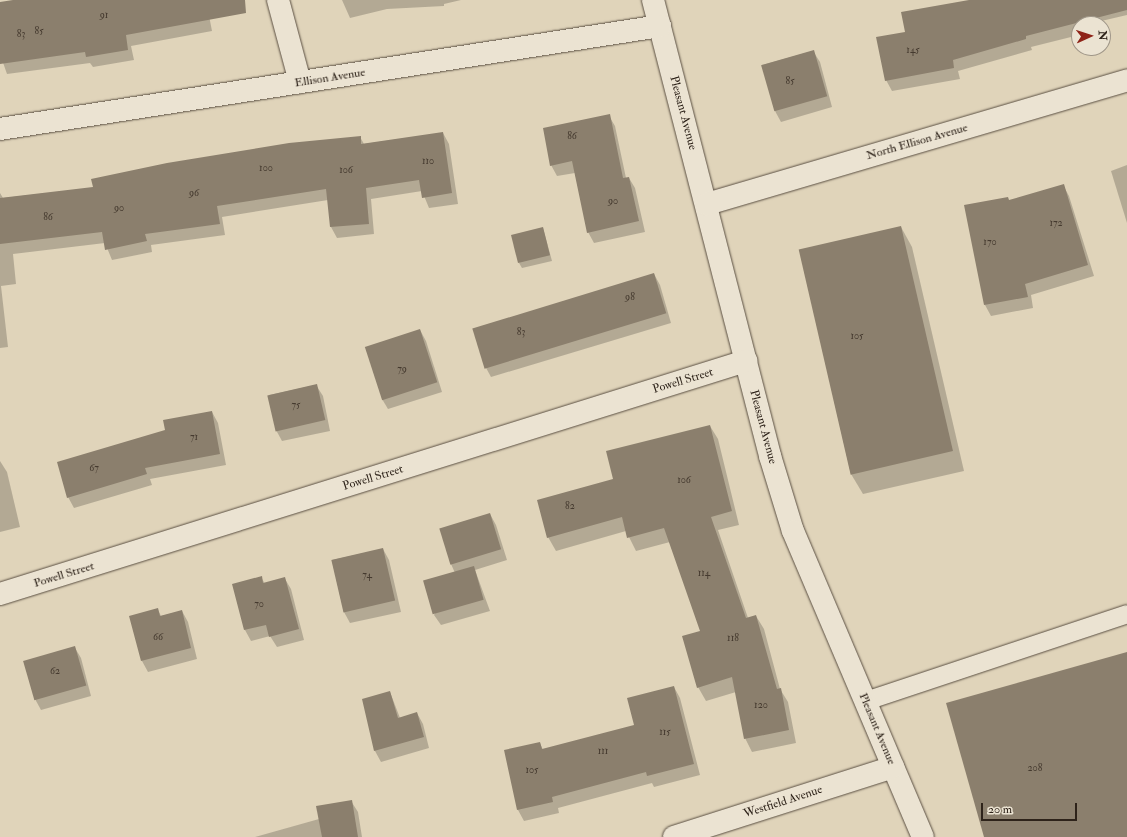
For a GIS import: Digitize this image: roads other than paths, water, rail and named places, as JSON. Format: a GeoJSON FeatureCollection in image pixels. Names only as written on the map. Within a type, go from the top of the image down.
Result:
{"type":"FeatureCollection","features":[{"type":"Feature","properties":{"kind":"street"},"geometry":{"type":"LineString","coordinates":[[278,0],[300,82]]}},
{"type":"Feature","properties":{"kind":"street","name":"Pleasant Avenue"},"geometry":{"type":"LineString","coordinates":[[653,0],[707,204],[770,456],[793,531],[923,837]]}},
{"type":"Feature","properties":{"kind":"street","name":"Ellison Avenue"},"geometry":{"type":"LineString","coordinates":[[0,129],[660,26]]}},
{"type":"Feature","properties":{"kind":"street","name":"North Ellison Avenue"},"geometry":{"type":"LineString","coordinates":[[707,204],[1127,80]]}},
{"type":"Feature","properties":{"kind":"street","name":"Powell Street"},"geometry":{"type":"LineString","coordinates":[[0,594],[746,361]]}},
{"type":"Feature","properties":{"kind":"street","name":"Westfield Avenue"},"geometry":{"type":"LineString","coordinates":[[674,837],[893,767]]}},
{"type":"Feature","properties":{"kind":"lane"},"geometry":{"type":"LineString","coordinates":[[866,701],[1127,614]]}}]}
